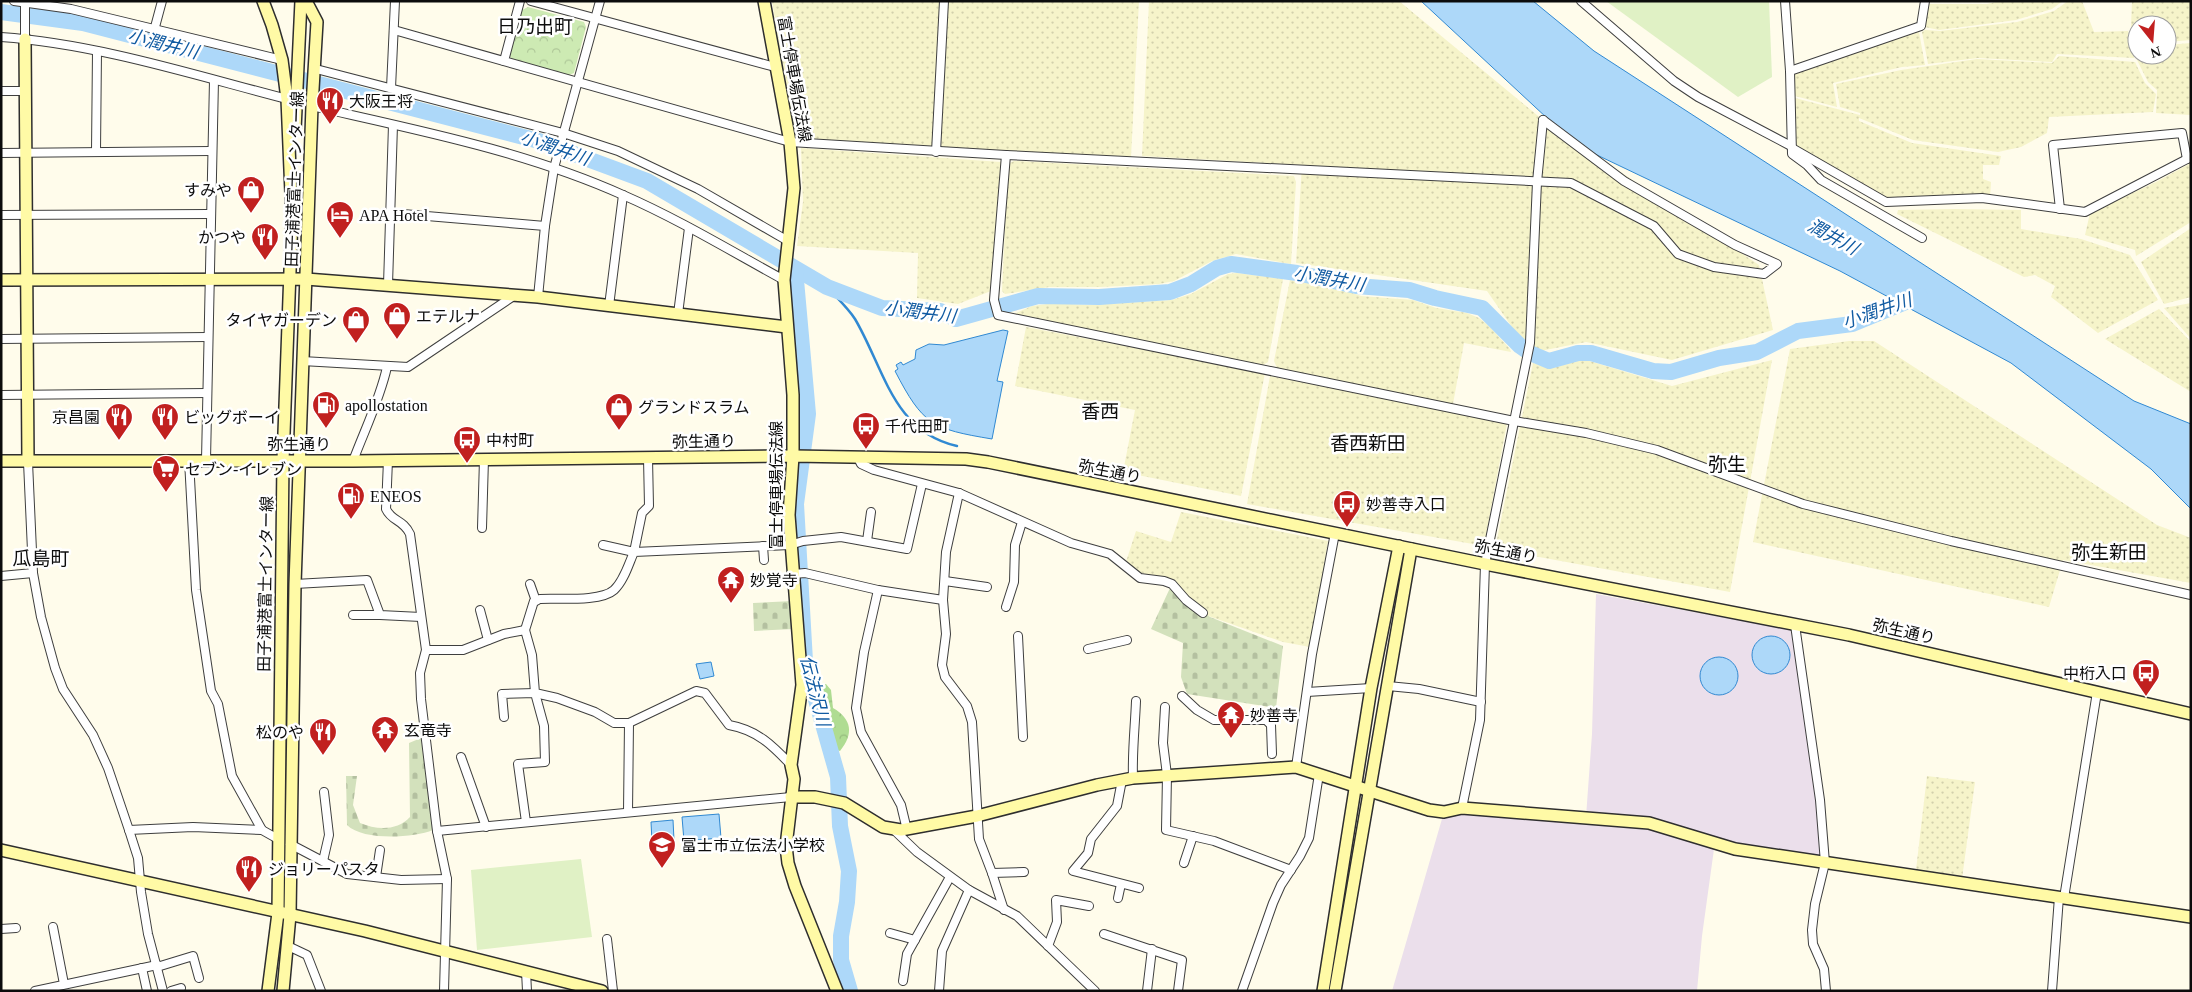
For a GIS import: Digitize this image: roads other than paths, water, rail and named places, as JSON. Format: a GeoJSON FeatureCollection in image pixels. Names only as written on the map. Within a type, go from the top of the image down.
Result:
{"type":"FeatureCollection","features":[{"type":"Feature","properties":{"kind":"street"},"geometry":{"type":"LineString","coordinates":[[14,1],[71,8],[282,60]]}},
{"type":"Feature","properties":{"kind":"street"},"geometry":{"type":"LineString","coordinates":[[156,28],[162,1]]}},
{"type":"Feature","properties":{"kind":"street","name":"田子浦港富士インター線"},"geometry":{"type":"LineString","coordinates":[[263,1],[282,60],[287,99],[292,217],[283,460],[278,913],[268,991]]}},
{"type":"Feature","properties":{"kind":"street"},"geometry":{"type":"LineString","coordinates":[[292,217],[301,1]]}},
{"type":"Feature","properties":{"kind":"street","name":"田子浦港富士インター線"},"geometry":{"type":"LineString","coordinates":[[282,991],[290,915],[298,460],[312,106],[316,69],[317,22],[314,6],[306,1]]}},
{"type":"Feature","properties":{"kind":"street"},"geometry":{"type":"LineString","coordinates":[[391,88],[395,1]]}},
{"type":"Feature","properties":{"kind":"street"},"geometry":{"type":"LineString","coordinates":[[504,61],[520,1]]}},
{"type":"Feature","properties":{"kind":"street"},"geometry":{"type":"LineString","coordinates":[[532,1],[776,67]]}},
{"type":"Feature","properties":{"kind":"street"},"geometry":{"type":"LineString","coordinates":[[538,297],[545,226],[554,165],[600,1]]}},
{"type":"Feature","properties":{"kind":"street","name":"富士停車場伝法線"},"geometry":{"type":"LineString","coordinates":[[764,1],[790,142],[794,188],[784,277],[793,395],[793,456],[789,515],[796,543],[799,573],[802,685],[791,765],[794,779],[786,846],[788,862],[795,886],[837,991]]}},
{"type":"Feature","properties":{"kind":"street"},"geometry":{"type":"LineString","coordinates":[[936,152],[944,1]]}},
{"type":"Feature","properties":{"kind":"street"},"geometry":{"type":"LineString","coordinates":[[1581,1],[1674,81],[1698,97],[1792,147],[1886,202],[1982,198],[2060,209],[2085,212],[2189,158],[2182,133],[2053,145],[2060,209]]}},
{"type":"Feature","properties":{"kind":"street"},"geometry":{"type":"LineString","coordinates":[[1784,1],[1790,71],[1792,154],[1807,165],[1821,180],[1922,238]]}},
{"type":"Feature","properties":{"kind":"street"},"geometry":{"type":"LineString","coordinates":[[1790,71],[1921,26],[1925,1]]}},
{"type":"Feature","properties":{"kind":"street"},"geometry":{"type":"LineString","coordinates":[[25,2],[26,339],[28,462],[33,573],[55,668],[63,689],[94,735],[108,768],[138,858],[148,934],[164,991]]}},
{"type":"Feature","properties":{"kind":"street"},"geometry":{"type":"LineString","coordinates":[[394,30],[790,142],[1006,156],[1537,182],[1571,183],[1654,226],[1678,254],[1714,267],[1764,274],[1777,264],[1735,245],[1624,181],[1543,120],[1537,182],[1530,343],[1485,564],[1481,702],[1478,729],[1462,808]]}},
{"type":"Feature","properties":{"kind":"street"},"geometry":{"type":"LineString","coordinates":[[1,37],[97,51],[287,99]]}},
{"type":"Feature","properties":{"kind":"street"},"geometry":{"type":"LineString","coordinates":[[96,151],[97,51]]}},
{"type":"Feature","properties":{"kind":"street"},"geometry":{"type":"LineString","coordinates":[[316,69],[618,151],[698,189],[788,241]]}},
{"type":"Feature","properties":{"kind":"street"},"geometry":{"type":"LineString","coordinates":[[206,460],[211,151],[214,80]]}},
{"type":"Feature","properties":{"kind":"street"},"geometry":{"type":"LineString","coordinates":[[1,90],[25,90]]}},
{"type":"Feature","properties":{"kind":"street"},"geometry":{"type":"LineString","coordinates":[[312,106],[554,165],[623,195],[784,277]]}},
{"type":"Feature","properties":{"kind":"street"},"geometry":{"type":"LineString","coordinates":[[388,285],[392,213],[393,125]]}},
{"type":"Feature","properties":{"kind":"street"},"geometry":{"type":"LineString","coordinates":[[1,153],[211,151]]}},
{"type":"Feature","properties":{"kind":"street"},"geometry":{"type":"LineString","coordinates":[[1006,156],[994,300],[998,315],[1514,421],[1586,433],[1657,450],[1803,504],[1951,541],[2191,594]]}},
{"type":"Feature","properties":{"kind":"street"},"geometry":{"type":"LineString","coordinates":[[609,306],[623,195]]}},
{"type":"Feature","properties":{"kind":"street"},"geometry":{"type":"LineString","coordinates":[[392,213],[545,226]]}},
{"type":"Feature","properties":{"kind":"street"},"geometry":{"type":"LineString","coordinates":[[1,215],[210,214]]}},
{"type":"Feature","properties":{"kind":"street"},"geometry":{"type":"LineString","coordinates":[[678,314],[689,228]]}},
{"type":"Feature","properties":{"kind":"street"},"geometry":{"type":"LineString","coordinates":[[1,280],[306,279],[538,297],[787,327]]}},
{"type":"Feature","properties":{"kind":"street"},"geometry":{"type":"LineString","coordinates":[[302,362],[408,367],[515,296]]}},
{"type":"Feature","properties":{"kind":"street"},"geometry":{"type":"LineString","coordinates":[[1,339],[208,337]]}},
{"type":"Feature","properties":{"kind":"street"},"geometry":{"type":"LineString","coordinates":[[353,461],[381,392],[387,367]]}},
{"type":"Feature","properties":{"kind":"street"},"geometry":{"type":"LineString","coordinates":[[1,396],[207,393]]}},
{"type":"Feature","properties":{"kind":"street","name":"弥生通り"},"geometry":{"type":"LineString","coordinates":[[1,461],[353,461],[793,456],[966,459],[1859,638],[2191,714]]}},
{"type":"Feature","properties":{"kind":"street"},"geometry":{"type":"LineString","coordinates":[[536,601],[540,599],[593,597],[607,594],[614,590],[620,582],[634,552],[642,513],[649,506],[648,458]]}},
{"type":"Feature","properties":{"kind":"street"},"geometry":{"type":"LineString","coordinates":[[858,458],[861,464],[874,470],[959,494],[1079,546],[1110,554],[1140,578],[1172,584],[1186,600],[1203,613]]}},
{"type":"Feature","properties":{"kind":"street"},"geometry":{"type":"LineString","coordinates":[[482,528],[484,459]]}},
{"type":"Feature","properties":{"kind":"street"},"geometry":{"type":"LineString","coordinates":[[189,460],[196,590],[211,691],[218,704],[232,776],[262,830]]}},
{"type":"Feature","properties":{"kind":"street"},"geometry":{"type":"LineString","coordinates":[[388,460],[386,509],[389,515],[406,524],[410,534],[426,650],[420,673],[421,699],[437,831],[447,879],[444,991]]}},
{"type":"Feature","properties":{"kind":"street"},"geometry":{"type":"LineString","coordinates":[[604,545],[634,552],[763,546],[841,537],[907,549],[922,484]]}},
{"type":"Feature","properties":{"kind":"street"},"geometry":{"type":"LineString","coordinates":[[959,494],[946,552],[943,600],[946,634],[942,665],[945,677],[967,706],[972,722],[979,839],[1004,910]]}},
{"type":"Feature","properties":{"kind":"street"},"geometry":{"type":"LineString","coordinates":[[867,541],[871,512]]}},
{"type":"Feature","properties":{"kind":"street"},"geometry":{"type":"LineString","coordinates":[[1006,607],[1014,582],[1015,545],[1022,522]]}},
{"type":"Feature","properties":{"kind":"street"},"geometry":{"type":"LineString","coordinates":[[1296,767],[1312,654],[1335,533]]}},
{"type":"Feature","properties":{"kind":"street"},"geometry":{"type":"LineString","coordinates":[[763,546],[764,560]]}},
{"type":"Feature","properties":{"kind":"street"},"geometry":{"type":"LineString","coordinates":[[1323,991],[1371,688],[1399,546]]}},
{"type":"Feature","properties":{"kind":"street"},"geometry":{"type":"LineString","coordinates":[[1335,991],[1368,790],[1411,549]]}},
{"type":"Feature","properties":{"kind":"street"},"geometry":{"type":"LineString","coordinates":[[1,576],[33,573]]}},
{"type":"Feature","properties":{"kind":"street"},"geometry":{"type":"LineString","coordinates":[[799,573],[878,590],[943,600]]}},
{"type":"Feature","properties":{"kind":"street"},"geometry":{"type":"LineString","coordinates":[[295,584],[367,580],[380,614]]}},
{"type":"Feature","properties":{"kind":"street"},"geometry":{"type":"LineString","coordinates":[[945,581],[987,587]]}},
{"type":"Feature","properties":{"kind":"street"},"geometry":{"type":"LineString","coordinates":[[526,822],[518,764],[545,762],[544,726],[534,693],[532,655],[525,630],[536,601],[530,584]]}},
{"type":"Feature","properties":{"kind":"street"},"geometry":{"type":"LineString","coordinates":[[878,590],[864,652],[856,708],[861,732],[901,805],[907,830]]}},
{"type":"Feature","properties":{"kind":"street"},"geometry":{"type":"LineString","coordinates":[[480,610],[488,640]]}},
{"type":"Feature","properties":{"kind":"street"},"geometry":{"type":"LineString","coordinates":[[353,615],[380,614],[421,617]]}},
{"type":"Feature","properties":{"kind":"street"},"geometry":{"type":"LineString","coordinates":[[1795,625],[1818,782],[1825,863],[1815,904],[1812,930],[1813,944],[1824,969],[1826,991]]}},
{"type":"Feature","properties":{"kind":"street"},"geometry":{"type":"LineString","coordinates":[[426,650],[463,650],[504,634],[525,630]]}},
{"type":"Feature","properties":{"kind":"street"},"geometry":{"type":"LineString","coordinates":[[1018,636],[1023,736]]}},
{"type":"Feature","properties":{"kind":"street"},"geometry":{"type":"LineString","coordinates":[[1088,649],[1128,640]]}},
{"type":"Feature","properties":{"kind":"street"},"geometry":{"type":"LineString","coordinates":[[1388,686],[1419,689],[1481,702]]}},
{"type":"Feature","properties":{"kind":"street"},"geometry":{"type":"LineString","coordinates":[[1307,692],[1371,688]]}},
{"type":"Feature","properties":{"kind":"street"},"geometry":{"type":"LineString","coordinates":[[504,717],[502,694],[534,693],[595,712],[614,723],[629,723],[696,691],[705,693],[729,725],[747,728],[774,747],[791,765]]}},
{"type":"Feature","properties":{"kind":"street"},"geometry":{"type":"LineString","coordinates":[[2052,991],[2062,897],[2097,692]]}},
{"type":"Feature","properties":{"kind":"street"},"geometry":{"type":"LineString","coordinates":[[1182,696],[1197,710],[1214,720],[1266,720],[1271,725],[1272,754]]}},
{"type":"Feature","properties":{"kind":"street"},"geometry":{"type":"LineString","coordinates":[[1136,701],[1135,736],[1132,744],[1128,779],[1117,806],[1091,840],[1088,853],[1073,872],[1139,888]]}},
{"type":"Feature","properties":{"kind":"street"},"geometry":{"type":"LineString","coordinates":[[1165,707],[1163,743],[1167,775],[1166,830],[1214,841],[1291,870]]}},
{"type":"Feature","properties":{"kind":"street"},"geometry":{"type":"LineString","coordinates":[[628,812],[629,723]]}},
{"type":"Feature","properties":{"kind":"street"},"geometry":{"type":"LineString","coordinates":[[461,757],[486,827]]}},
{"type":"Feature","properties":{"kind":"street"},"geometry":{"type":"LineString","coordinates":[[437,831],[791,797],[815,797],[844,803],[862,816],[883,827],[894,830],[907,830],[977,816],[1128,779],[1271,766],[1296,767],[1429,810],[1444,812],[1462,808],[1649,823],[1736,849],[2191,917]]}},
{"type":"Feature","properties":{"kind":"street"},"geometry":{"type":"LineString","coordinates":[[1242,991],[1273,903],[1281,885],[1300,856],[1311,831],[1319,774]]}},
{"type":"Feature","properties":{"kind":"street"},"geometry":{"type":"LineString","coordinates":[[323,861],[328,834],[324,792]]}},
{"type":"Feature","properties":{"kind":"street"},"geometry":{"type":"LineString","coordinates":[[129,830],[193,827],[262,830],[278,839]]}},
{"type":"Feature","properties":{"kind":"street"},"geometry":{"type":"LineString","coordinates":[[894,830],[917,852],[950,877],[969,890],[1017,916],[1095,991]]}},
{"type":"Feature","properties":{"kind":"street"},"geometry":{"type":"LineString","coordinates":[[1184,863],[1193,836]]}},
{"type":"Feature","properties":{"kind":"street"},"geometry":{"type":"LineString","coordinates":[[290,844],[347,874],[401,880],[447,879]]}},
{"type":"Feature","properties":{"kind":"street"},"geometry":{"type":"LineString","coordinates":[[1,850],[140,880],[446,951],[602,991]]}},
{"type":"Feature","properties":{"kind":"street"},"geometry":{"type":"LineString","coordinates":[[376,877],[380,850]]}},
{"type":"Feature","properties":{"kind":"street"},"geometry":{"type":"LineString","coordinates":[[992,873],[1024,872]]}},
{"type":"Feature","properties":{"kind":"street"},"geometry":{"type":"LineString","coordinates":[[903,981],[907,954],[950,877]]}},
{"type":"Feature","properties":{"kind":"street"},"geometry":{"type":"LineString","coordinates":[[1118,898],[1121,884]]}},
{"type":"Feature","properties":{"kind":"street"},"geometry":{"type":"LineString","coordinates":[[939,991],[942,951],[969,890]]}},
{"type":"Feature","properties":{"kind":"street"},"geometry":{"type":"LineString","coordinates":[[1048,946],[1057,922],[1056,900],[1089,906]]}},
{"type":"Feature","properties":{"kind":"street"},"geometry":{"type":"LineString","coordinates":[[53,927],[60,987]]}},
{"type":"Feature","properties":{"kind":"street"},"geometry":{"type":"LineString","coordinates":[[1,929],[16,928]]}},
{"type":"Feature","properties":{"kind":"street"},"geometry":{"type":"LineString","coordinates":[[890,933],[915,940]]}},
{"type":"Feature","properties":{"kind":"street"},"geometry":{"type":"LineString","coordinates":[[1104,934],[1182,960],[1178,991]]}},
{"type":"Feature","properties":{"kind":"street"},"geometry":{"type":"LineString","coordinates":[[607,939],[613,991]]}},
{"type":"Feature","properties":{"kind":"street"},"geometry":{"type":"LineString","coordinates":[[288,946],[307,955],[321,991]]}},
{"type":"Feature","properties":{"kind":"street"},"geometry":{"type":"LineString","coordinates":[[1147,991],[1152,949]]}},
{"type":"Feature","properties":{"kind":"street"},"geometry":{"type":"LineString","coordinates":[[36,991],[157,966],[193,956],[199,978]]}},
{"type":"Feature","properties":{"kind":"street"},"geometry":{"type":"LineString","coordinates":[[142,968],[147,991]]}},
{"type":"Feature","properties":{"kind":"street"},"geometry":{"type":"LineString","coordinates":[[526,971],[528,991]]}},
{"type":"Feature","properties":{"kind":"street"},"geometry":{"type":"LineString","coordinates":[[171,991],[181,988]]}},
{"type":"Feature","properties":{"kind":"water","name":"潤井川"},"geometry":{"type":"Polygon","coordinates":[[[1421,1],[1533,1],[1594,51],[2134,401],[2191,424],[2191,509],[2151,469],[2011,363],[1840,271],[1576,145],[1421,1]]]}},
{"type":"Feature","properties":{"kind":"water"},"geometry":{"type":"Polygon","coordinates":[[[1003,330],[1008,331],[997,381],[1003,382],[992,439],[955,432],[932,422],[922,414],[895,371],[898,369],[896,365],[901,362],[903,365],[915,359],[916,350],[929,344],[944,345],[1003,330]]]}},
{"type":"Feature","properties":{"kind":"water"},"geometry":{"type":"Polygon","coordinates":[[[1771,636],[1778,637],[1784,642],[1789,648],[1789,662],[1784,668],[1778,673],[1771,674],[1764,673],[1758,668],[1753,662],[1752,655],[1753,648],[1758,642],[1764,637],[1771,636]]]}},
{"type":"Feature","properties":{"kind":"water"},"geometry":{"type":"Polygon","coordinates":[[[1719,657],[1726,658],[1732,663],[1737,669],[1737,683],[1732,689],[1726,694],[1719,695],[1712,694],[1706,689],[1701,683],[1700,676],[1701,669],[1706,663],[1712,658],[1719,657]]]}},
{"type":"Feature","properties":{"kind":"water"},"geometry":{"type":"Polygon","coordinates":[[[711,662],[714,676],[700,679],[696,664],[711,662]]]}},
{"type":"Feature","properties":{"kind":"water"},"geometry":{"type":"Polygon","coordinates":[[[719,814],[721,838],[684,841],[682,817],[719,814]]]}},
{"type":"Feature","properties":{"kind":"water"},"geometry":{"type":"Polygon","coordinates":[[[673,820],[674,840],[652,842],[651,822],[673,820]]]}},
{"type":"Feature","properties":{"kind":"waterway","name":"小潤井川"},"geometry":{"type":"LineString","coordinates":[[1,12],[83,23],[539,141],[647,181],[827,287],[882,308],[940,311],[956,319],[1038,296],[1099,297],[1170,292],[1191,284],[1217,268],[1231,264],[1297,273],[1356,286],[1409,290],[1435,298],[1482,308],[1520,346],[1530,353],[1549,361],[1578,353],[1591,353],[1653,371],[1671,372],[1719,358],[1757,352],[1798,331],[1852,324],[1920,296]]}},
{"type":"Feature","properties":{"kind":"waterway","name":"伝法沢川"},"geometry":{"type":"LineString","coordinates":[[795,269],[808,414],[796,504],[805,661],[838,777],[840,826],[849,871],[847,902],[841,936],[841,960],[850,991]]}},
{"type":"Feature","properties":{"kind":"waterway"},"geometry":{"type":"LineString","coordinates":[[827,287],[855,319],[883,377],[904,413],[918,427],[935,439],[957,446]]}},
{"type":"Feature","properties":{"kind":"place","name":"大阪王将"},"geometry":{"type":"Point","coordinates":[330,125]}},
{"type":"Feature","properties":{"kind":"place","name":"すみや"},"geometry":{"type":"Point","coordinates":[251,214]}},
{"type":"Feature","properties":{"kind":"place","name":"APA Hotel"},"geometry":{"type":"Point","coordinates":[340,239]}},
{"type":"Feature","properties":{"kind":"place","name":"かつや"},"geometry":{"type":"Point","coordinates":[265,261]}},
{"type":"Feature","properties":{"kind":"place","name":"エテルナ"},"geometry":{"type":"Point","coordinates":[397,340]}},
{"type":"Feature","properties":{"kind":"place","name":"タイヤガーデン"},"geometry":{"type":"Point","coordinates":[356,344]}},
{"type":"Feature","properties":{"kind":"place","name":"apollostation"},"geometry":{"type":"Point","coordinates":[326,429]}},
{"type":"Feature","properties":{"kind":"place","name":"グランドスラム"},"geometry":{"type":"Point","coordinates":[619,431]}},
{"type":"Feature","properties":{"kind":"place","name":"京昌園"},"geometry":{"type":"Point","coordinates":[119,441]}},
{"type":"Feature","properties":{"kind":"place","name":"ビッグボーイ"},"geometry":{"type":"Point","coordinates":[165,441]}},
{"type":"Feature","properties":{"kind":"place","name":"千代田町"},"geometry":{"type":"Point","coordinates":[866,450]}},
{"type":"Feature","properties":{"kind":"place","name":"中村町"},"geometry":{"type":"Point","coordinates":[467,464]}},
{"type":"Feature","properties":{"kind":"place","name":"セブン-イレブン"},"geometry":{"type":"Point","coordinates":[166,493]}},
{"type":"Feature","properties":{"kind":"place","name":"ENEOS"},"geometry":{"type":"Point","coordinates":[351,520]}},
{"type":"Feature","properties":{"kind":"place","name":"妙善寺入口"},"geometry":{"type":"Point","coordinates":[1347,528]}},
{"type":"Feature","properties":{"kind":"place","name":"妙覚寺"},"geometry":{"type":"Point","coordinates":[731,604]}},
{"type":"Feature","properties":{"kind":"place","name":"中桁入口"},"geometry":{"type":"Point","coordinates":[2146,697]}},
{"type":"Feature","properties":{"kind":"place","name":"妙善寺"},"geometry":{"type":"Point","coordinates":[1231,739]}},
{"type":"Feature","properties":{"kind":"place","name":"玄竜寺"},"geometry":{"type":"Point","coordinates":[385,754]}},
{"type":"Feature","properties":{"kind":"place","name":"松のや"},"geometry":{"type":"Point","coordinates":[323,756]}},
{"type":"Feature","properties":{"kind":"place","name":"富士市立伝法小学校"},"geometry":{"type":"Point","coordinates":[662,869]}},
{"type":"Feature","properties":{"kind":"place","name":"ジョリーパスタ"},"geometry":{"type":"Point","coordinates":[249,893]}},
{"type":"Feature","properties":{"kind":"district","name":"日乃出町"},"geometry":{"type":"Point","coordinates":[535,26]}},
{"type":"Feature","properties":{"kind":"district","name":"香西"},"geometry":{"type":"Point","coordinates":[1100,411]}},
{"type":"Feature","properties":{"kind":"district","name":"香西新田"},"geometry":{"type":"Point","coordinates":[1368,443]}},
{"type":"Feature","properties":{"kind":"district","name":"弥生"},"geometry":{"type":"Point","coordinates":[1727,464]}},
{"type":"Feature","properties":{"kind":"district","name":"弥生新田"},"geometry":{"type":"Point","coordinates":[2109,552]}},
{"type":"Feature","properties":{"kind":"district","name":"瓜島町"},"geometry":{"type":"Point","coordinates":[41,558]}}]}
